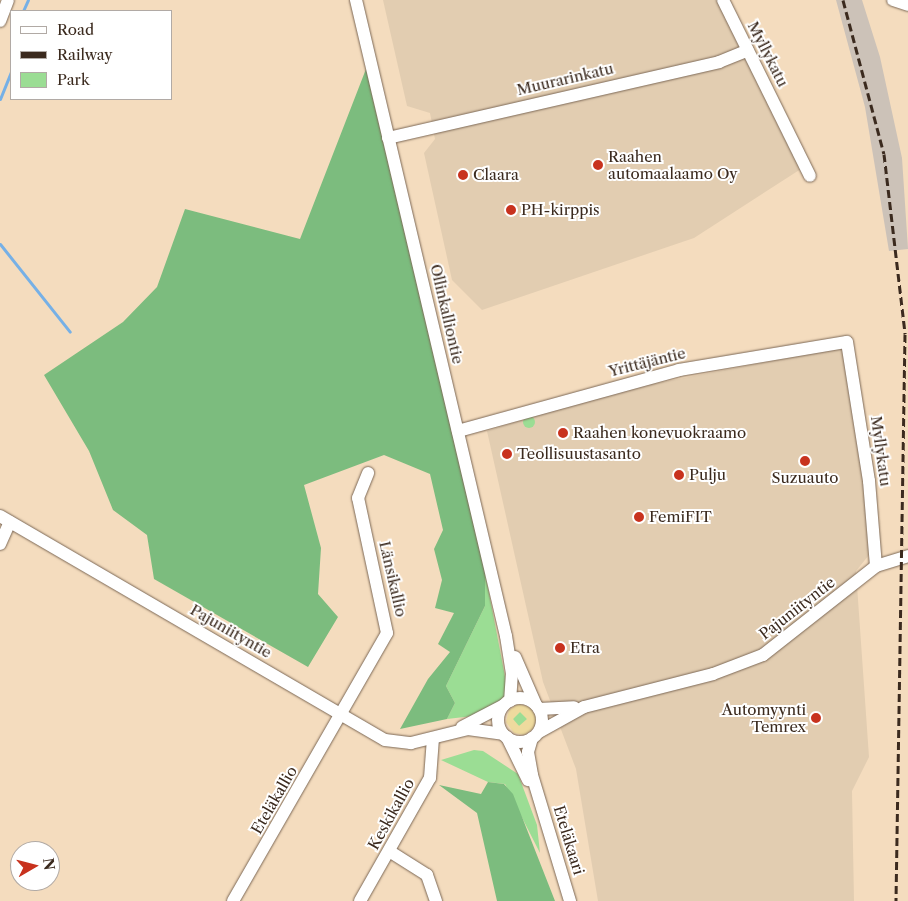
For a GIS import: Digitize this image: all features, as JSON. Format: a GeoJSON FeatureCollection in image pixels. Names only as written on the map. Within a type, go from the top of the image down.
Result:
{"type":"FeatureCollection","features":[{"type":"Feature","properties":{"kind":"street"},"geometry":{"type":"LineString","coordinates":[[0,21],[8,0]]}},
{"type":"Feature","properties":{"kind":"street","name":"Ollinkalliontie"},"geometry":{"type":"LineString","coordinates":[[356,0],[506,636],[512,673],[507,703]]}},
{"type":"Feature","properties":{"kind":"street","name":"Myllykatu"},"geometry":{"type":"LineString","coordinates":[[723,0],[810,176]]}},
{"type":"Feature","properties":{"kind":"street"},"geometry":{"type":"LineString","coordinates":[[893,0],[908,5]]}},
{"type":"Feature","properties":{"kind":"street","name":"Muurarinkatu"},"geometry":{"type":"LineString","coordinates":[[388,138],[719,62],[748,50]]}},
{"type":"Feature","properties":{"kind":"street","name":"Myllykatu"},"geometry":{"type":"LineString","coordinates":[[847,342],[870,481],[876,566]]}},
{"type":"Feature","properties":{"kind":"street","name":"Yrittäjäntie"},"geometry":{"type":"LineString","coordinates":[[458,431],[679,370],[847,342]]}},
{"type":"Feature","properties":{"kind":"street","name":"Länsikallio"},"geometry":{"type":"LineString","coordinates":[[343,715],[388,628],[358,498],[368,473]]}},
{"type":"Feature","properties":{"kind":"street"},"geometry":{"type":"LineString","coordinates":[[0,544],[5,519]]}},
{"type":"Feature","properties":{"kind":"street","name":"Pajuniityntie"},"geometry":{"type":"LineString","coordinates":[[5,519],[391,742],[433,738],[454,732],[479,729],[505,736]]}},
{"type":"Feature","properties":{"kind":"street","name":"Pajuniityntie"},"geometry":{"type":"LineString","coordinates":[[538,707],[584,707],[713,674],[763,655],[876,566],[908,556]]}},
{"type":"Feature","properties":{"kind":"street","name":"Ollinkalliontie"},"geometry":{"type":"LineString","coordinates":[[506,636],[538,707]]}},
{"type":"Feature","properties":{"kind":"street"},"geometry":{"type":"LineString","coordinates":[[523,698],[538,707],[535,735],[521,742],[505,736],[498,720],[507,703],[523,698]]}},
{"type":"Feature","properties":{"kind":"street","name":"Pajuniityntie"},"geometry":{"type":"LineString","coordinates":[[454,732],[507,703]]}},
{"type":"Feature","properties":{"kind":"street","name":"Pajuniityntie"},"geometry":{"type":"LineString","coordinates":[[535,735],[584,707]]}},
{"type":"Feature","properties":{"kind":"street","name":"Eteläkallio"},"geometry":{"type":"LineString","coordinates":[[233,901],[343,715]]}},
{"type":"Feature","properties":{"kind":"street","name":"Eteläkaari"},"geometry":{"type":"LineString","coordinates":[[535,735],[529,761],[570,901]]}},
{"type":"Feature","properties":{"kind":"street","name":"Eteläkaari"},"geometry":{"type":"LineString","coordinates":[[505,736],[536,790]]}},
{"type":"Feature","properties":{"kind":"street","name":"Keskikallio"},"geometry":{"type":"LineString","coordinates":[[360,901],[390,852],[430,778],[433,738]]}},
{"type":"Feature","properties":{"kind":"street"},"geometry":{"type":"LineString","coordinates":[[390,852],[427,875],[436,901]]}},
{"type":"Feature","properties":{"kind":"shaded area"},"geometry":{"type":"Polygon","coordinates":[[[383,0],[721,0],[804,167],[694,238],[482,310],[452,280],[424,153],[435,139],[430,113],[407,106],[383,0]]]}},
{"type":"Feature","properties":{"kind":"shaded area"},"geometry":{"type":"Polygon","coordinates":[[[836,0],[862,0],[880,57],[902,158],[908,249],[889,251],[865,107],[836,0]]]}},
{"type":"Feature","properties":{"kind":"shaded area"},"geometry":{"type":"Polygon","coordinates":[[[840,348],[848,365],[873,550],[856,571],[869,757],[852,791],[854,901],[598,901],[576,769],[543,682],[487,431],[611,392],[840,348]]]}},
{"type":"Feature","properties":{"kind":"green space"},"geometry":{"type":"Polygon","coordinates":[[[366,69],[485,572],[485,606],[446,686],[455,703],[447,719],[400,729],[428,679],[450,652],[438,644],[454,613],[435,608],[442,580],[434,549],[443,530],[430,474],[384,455],[304,485],[321,548],[318,594],[338,617],[308,667],[154,579],[147,535],[113,510],[89,451],[44,375],[123,322],[157,287],[185,209],[300,239],[366,69]]]}},
{"type":"Feature","properties":{"kind":"green space"},"geometry":{"type":"Polygon","coordinates":[[[527,416],[531,416],[535,422],[531,428],[527,428],[523,424],[523,420],[527,416]]]}},
{"type":"Feature","properties":{"kind":"green space"},"geometry":{"type":"Polygon","coordinates":[[[485,572],[508,692],[496,706],[473,716],[447,719],[455,703],[446,686],[485,606],[485,572]]]}},
{"type":"Feature","properties":{"kind":"green space"},"geometry":{"type":"Polygon","coordinates":[[[520,712],[525,714],[527,719],[525,724],[520,726],[515,724],[513,719],[515,714],[520,712]]]}},
{"type":"Feature","properties":{"kind":"green space"},"geometry":{"type":"Polygon","coordinates":[[[474,750],[483,751],[518,774],[537,825],[540,853],[505,784],[488,782],[441,760],[474,750]]]}},
{"type":"Feature","properties":{"kind":"green space"},"geometry":{"type":"Polygon","coordinates":[[[488,782],[504,784],[513,794],[555,901],[497,901],[477,813],[439,785],[481,794],[488,782]]]}},
{"type":"Feature","properties":{"kind":"sand"},"geometry":{"type":"Polygon","coordinates":[[[518,704],[530,707],[537,719],[533,729],[524,735],[514,733],[506,722],[509,710],[518,704]],[[520,712],[513,719],[519,726],[527,719],[520,712]]]}},
{"type":"Feature","properties":{"kind":"waterway"},"geometry":{"type":"LineString","coordinates":[[23,10],[28,0]]}},
{"type":"Feature","properties":{"kind":"waterway"},"geometry":{"type":"LineString","coordinates":[[0,99],[10,74]]}},
{"type":"Feature","properties":{"kind":"waterway"},"geometry":{"type":"LineString","coordinates":[[0,244],[70,332]]}},
{"type":"Feature","properties":{"kind":"railway"},"geometry":{"type":"LineString","coordinates":[[843,0],[884,154],[905,334],[896,901]]}},
{"type":"Feature","properties":{"kind":"place","name":"Raahen automaalaamo Oy"},"geometry":{"type":"Point","coordinates":[598,165]}},
{"type":"Feature","properties":{"kind":"place","name":"Claara"},"geometry":{"type":"Point","coordinates":[463,175]}},
{"type":"Feature","properties":{"kind":"place","name":"PH-kirppis"},"geometry":{"type":"Point","coordinates":[511,210]}},
{"type":"Feature","properties":{"kind":"place","name":"Raahen konevuokraamo"},"geometry":{"type":"Point","coordinates":[563,433]}},
{"type":"Feature","properties":{"kind":"place","name":"Teollisuustasanto"},"geometry":{"type":"Point","coordinates":[507,454]}},
{"type":"Feature","properties":{"kind":"place","name":"Suzuauto"},"geometry":{"type":"Point","coordinates":[805,461]}},
{"type":"Feature","properties":{"kind":"place","name":"Pulju"},"geometry":{"type":"Point","coordinates":[679,475]}},
{"type":"Feature","properties":{"kind":"place","name":"FemiFIT"},"geometry":{"type":"Point","coordinates":[639,517]}},
{"type":"Feature","properties":{"kind":"place","name":"Etra"},"geometry":{"type":"Point","coordinates":[560,648]}},
{"type":"Feature","properties":{"kind":"place","name":"Automyynti Temrex"},"geometry":{"type":"Point","coordinates":[816,718]}}]}
